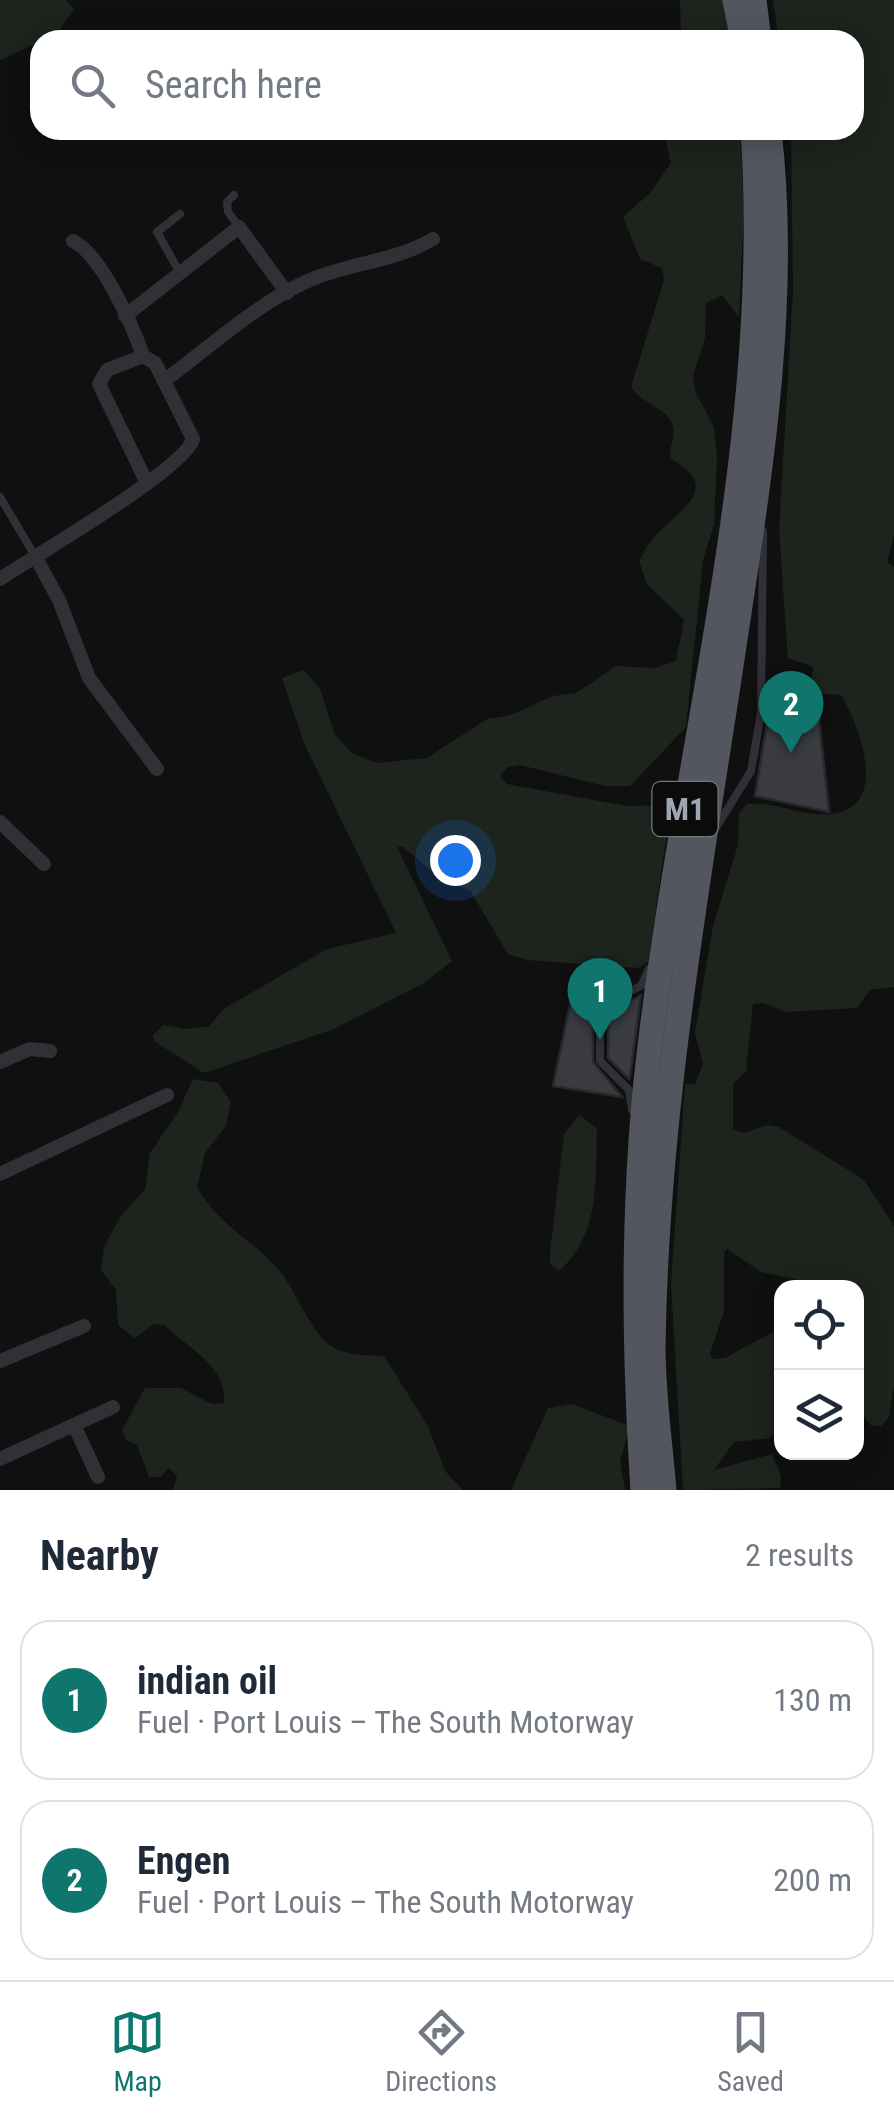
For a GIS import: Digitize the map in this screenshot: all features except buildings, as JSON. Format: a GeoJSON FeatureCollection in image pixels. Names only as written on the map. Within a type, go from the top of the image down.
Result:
{"type":"FeatureCollection","features":[{"type":"Feature","properties":{"kind":"highway"},"geometry":{"type":"LineString","coordinates":[[735,0],[741,30]]}},
{"type":"Feature","properties":{"kind":"highway"},"geometry":{"type":"LineString","coordinates":[[754,0],[758,30]]}},
{"type":"Feature","properties":{"kind":"highway","name":"M1"},"geometry":{"type":"LineString","coordinates":[[643,1490],[634,1350],[638,1190],[652,1032],[743,456],[757,289],[753,140]]}},
{"type":"Feature","properties":{"kind":"highway","name":"M1"},"geometry":{"type":"LineString","coordinates":[[664,1490],[653,1350],[660,1185],[679,1005],[763,452],[776,290],[769,140]]}},
{"type":"Feature","properties":{"kind":"street"},"geometry":{"type":"LineString","coordinates":[[125,316],[239,227],[286,293]]}},
{"type":"Feature","properties":{"kind":"street"},"geometry":{"type":"LineString","coordinates":[[164,381],[286,293],[350,264],[388,261],[433,239]]}},
{"type":"Feature","properties":{"kind":"street"},"geometry":{"type":"LineString","coordinates":[[0,579],[183,458],[193,439],[155,363],[143,356],[89,253],[73,242]]}},
{"type":"Feature","properties":{"kind":"street"},"geometry":{"type":"LineString","coordinates":[[143,356],[107,370],[99,384],[147,482]]}},
{"type":"Feature","properties":{"kind":"street"},"geometry":{"type":"LineString","coordinates":[[35,556],[59,600],[88,678],[156,769]]}},
{"type":"Feature","properties":{"kind":"street"},"geometry":{"type":"LineString","coordinates":[[0,822],[44,864]]}},
{"type":"Feature","properties":{"kind":"street"},"geometry":{"type":"LineString","coordinates":[[0,1062],[30,1050],[50,1051]]}},
{"type":"Feature","properties":{"kind":"street"},"geometry":{"type":"LineString","coordinates":[[0,1174],[167,1095]]}},
{"type":"Feature","properties":{"kind":"street"},"geometry":{"type":"LineString","coordinates":[[0,1361],[84,1326]]}},
{"type":"Feature","properties":{"kind":"street"},"geometry":{"type":"LineString","coordinates":[[0,1458],[113,1407]]}},
{"type":"Feature","properties":{"kind":"street"},"geometry":{"type":"LineString","coordinates":[[74,1425],[98,1477]]}},
{"type":"Feature","properties":{"kind":"lane"},"geometry":{"type":"LineString","coordinates":[[234,195],[227,202],[228,212],[239,227]]}},
{"type":"Feature","properties":{"kind":"lane"},"geometry":{"type":"LineString","coordinates":[[180,214],[157,232],[180,273]]}},
{"type":"Feature","properties":{"kind":"lane"},"geometry":{"type":"LineString","coordinates":[[703,848],[751,772],[761,713],[763,452]]}},
{"type":"Feature","properties":{"kind":"lane"},"geometry":{"type":"LineString","coordinates":[[0,497],[35,556]]}},
{"type":"Feature","properties":{"kind":"lane"},"geometry":{"type":"LineString","coordinates":[[638,1190],[632,1104],[629,1090],[600,1060],[600,1012],[606,1003],[642,986],[648,976],[676,866]]}},
{"type":"Feature","properties":{"kind":"shaded area"},"geometry":{"type":"Polygon","coordinates":[[[0,0],[66,0],[74,9],[59,30],[30,30],[30,46],[0,60],[0,0]]]}},
{"type":"Feature","properties":{"kind":"shaded area"},"geometry":{"type":"Polygon","coordinates":[[[680,0],[724,0],[728,30],[681,30],[680,0]]]}},
{"type":"Feature","properties":{"kind":"shaded area"},"geometry":{"type":"Polygon","coordinates":[[[773,0],[894,0],[894,535],[887,562],[894,567],[894,987],[870,990],[857,1008],[785,1012],[764,1003],[753,1004],[746,1071],[733,1084],[733,1129],[744,1133],[767,1125],[779,1127],[864,1180],[894,1226],[894,1385],[889,1417],[881,1426],[870,1425],[864,1416],[864,1280],[798,1280],[761,1272],[727,1249],[724,1311],[710,1354],[713,1359],[725,1358],[774,1332],[774,1434],[734,1442],[714,1470],[772,1454],[781,1476],[780,1488],[683,1490],[671,1285],[685,1084],[695,1084],[703,1064],[695,1032],[713,926],[738,845],[739,813],[747,804],[816,814],[840,812],[856,803],[864,789],[863,751],[841,695],[810,693],[813,667],[788,658],[779,530],[793,291],[791,140],[864,140],[864,30],[778,30],[773,0]]]}},
{"type":"Feature","properties":{"kind":"shaded area"},"geometry":{"type":"Polygon","coordinates":[[[740,140],[744,210],[739,317],[722,295],[706,303],[705,338],[693,376],[696,393],[714,427],[717,458],[714,525],[703,560],[686,727],[630,786],[605,786],[520,765],[508,767],[500,776],[507,784],[627,806],[671,805],[648,962],[638,968],[527,960],[508,954],[471,892],[432,871],[403,847],[397,847],[452,961],[424,983],[334,1029],[204,1073],[154,1041],[153,1035],[163,1025],[186,1029],[209,1026],[225,1008],[327,949],[396,933],[304,743],[282,678],[304,670],[320,689],[335,735],[352,753],[376,763],[427,758],[487,719],[511,715],[553,696],[576,693],[616,666],[655,668],[676,661],[684,620],[647,584],[639,561],[651,541],[685,508],[696,489],[687,470],[671,459],[674,430],[670,420],[631,387],[664,280],[662,268],[640,259],[623,217],[650,193],[671,163],[666,141],[740,140]]]}},
{"type":"Feature","properties":{"kind":"shaded area"},"geometry":{"type":"Polygon","coordinates":[[[193,1079],[218,1083],[231,1102],[226,1126],[205,1153],[197,1187],[225,1222],[278,1269],[323,1339],[350,1353],[384,1356],[428,1426],[445,1471],[463,1490],[173,1490],[177,1477],[169,1468],[161,1477],[149,1477],[137,1445],[126,1440],[122,1430],[145,1388],[181,1388],[212,1404],[224,1403],[224,1390],[205,1359],[164,1325],[154,1324],[135,1338],[118,1325],[116,1290],[101,1270],[104,1247],[120,1217],[145,1189],[150,1153],[178,1112],[193,1079]]]}},
{"type":"Feature","properties":{"kind":"shaded area"},"geometry":{"type":"Polygon","coordinates":[[[579,1115],[597,1128],[593,1206],[582,1240],[559,1271],[550,1264],[550,1252],[564,1134],[579,1115]]]}},
{"type":"Feature","properties":{"kind":"shaded area"},"geometry":{"type":"Polygon","coordinates":[[[572,1404],[630,1426],[620,1461],[625,1490],[511,1490],[548,1408],[572,1404]]]}},
{"type":"Feature","properties":{"kind":"place","name":"Engen"},"geometry":{"type":"Point","coordinates":[791,753]}},
{"type":"Feature","properties":{"kind":"place","name":"indian oil"},"geometry":{"type":"Point","coordinates":[600,1040]}}]}
